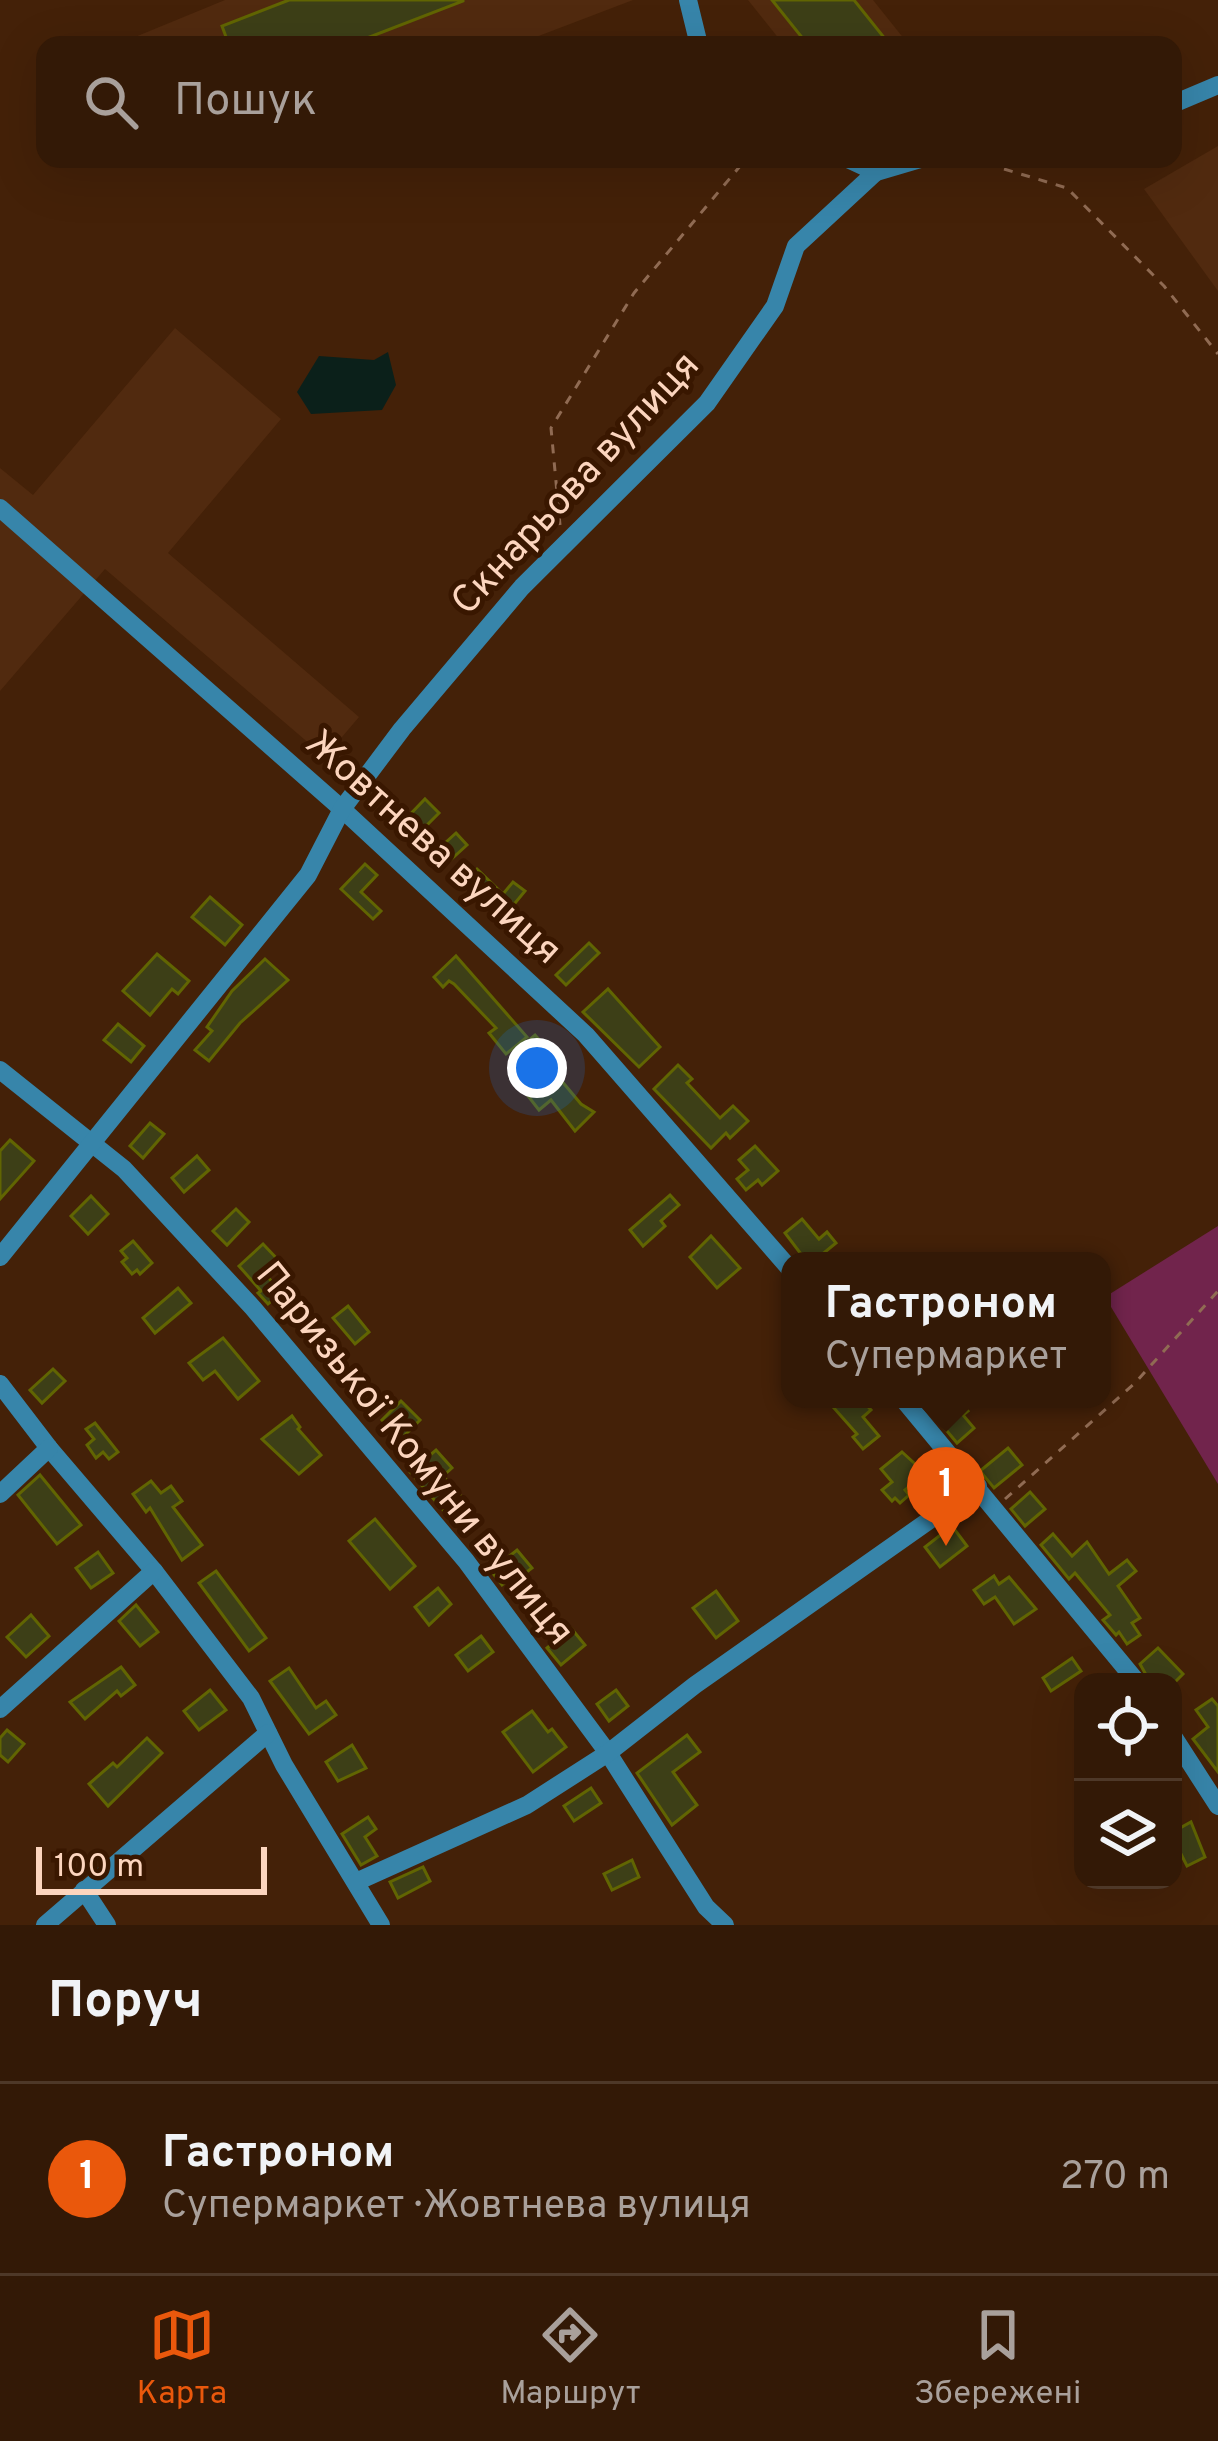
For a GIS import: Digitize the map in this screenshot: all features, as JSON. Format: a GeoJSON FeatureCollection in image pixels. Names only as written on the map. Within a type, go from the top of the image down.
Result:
{"type":"FeatureCollection","features":[{"type":"Feature","properties":{"kind":"street"},"geometry":{"type":"LineString","coordinates":[[688,0],[697,36]]}},
{"type":"Feature","properties":{"kind":"street"},"geometry":{"type":"LineString","coordinates":[[1182,100],[1218,85]]}},
{"type":"Feature","properties":{"kind":"street"},"geometry":{"type":"LineString","coordinates":[[867,168],[876,172],[890,168]]}},
{"type":"Feature","properties":{"kind":"street","name":"Скнарьова вулиця"},"geometry":{"type":"LineString","coordinates":[[0,1257],[308,874],[342,808],[402,729],[522,587],[707,403],[775,306],[796,246],[876,172]]}},
{"type":"Feature","properties":{"kind":"street","name":"Жовтнева вулиця"},"geometry":{"type":"LineString","coordinates":[[0,508],[342,808],[586,1035],[781,1259]]}},
{"type":"Feature","properties":{"kind":"street","name":"Паризької Комуни вулиця"},"geometry":{"type":"LineString","coordinates":[[0,1070],[124,1169],[253,1308],[451,1543],[608,1753],[706,1907],[725,1925]]}},
{"type":"Feature","properties":{"kind":"street"},"geometry":{"type":"LineString","coordinates":[[0,1384],[154,1571],[251,1699],[381,1925]]}},
{"type":"Feature","properties":{"kind":"street"},"geometry":{"type":"LineString","coordinates":[[911,1408],[1130,1673]]}},
{"type":"Feature","properties":{"kind":"street"},"geometry":{"type":"LineString","coordinates":[[0,1494],[49,1448]]}},
{"type":"Feature","properties":{"kind":"street"},"geometry":{"type":"LineString","coordinates":[[356,1882],[527,1805],[608,1753],[713,1672],[978,1486]]}},
{"type":"Feature","properties":{"kind":"street"},"geometry":{"type":"LineString","coordinates":[[0,1709],[154,1571]]}},
{"type":"Feature","properties":{"kind":"street"},"geometry":{"type":"LineString","coordinates":[[45,1925],[268,1732]]}},
{"type":"Feature","properties":{"kind":"street"},"geometry":{"type":"LineString","coordinates":[[1182,1750],[1218,1806]]}},
{"type":"Feature","properties":{"kind":"street"},"geometry":{"type":"LineString","coordinates":[[85,1890],[107,1925]]}},
{"type":"Feature","properties":{"kind":"path"},"geometry":{"type":"LineString","coordinates":[[562,546],[551,428],[634,293],[738,168]]}},
{"type":"Feature","properties":{"kind":"path"},"geometry":{"type":"LineString","coordinates":[[1009,168],[1067,188],[1164,286],[1218,354]]}},
{"type":"Feature","properties":{"kind":"path"},"geometry":{"type":"LineString","coordinates":[[1111,1404],[1218,1291]]}},
{"type":"Feature","properties":{"kind":"path"},"geometry":{"type":"LineString","coordinates":[[994,1508],[1107,1408]]}},
{"type":"Feature","properties":{"kind":"shaded area"},"geometry":{"type":"Polygon","coordinates":[[[225,0],[633,0],[539,36],[137,36],[225,0]]]}},
{"type":"Feature","properties":{"kind":"shaded area"},"geometry":{"type":"Polygon","coordinates":[[[748,0],[873,0],[902,36],[777,36],[748,0]]]}},
{"type":"Feature","properties":{"kind":"shaded area"},"geometry":{"type":"Polygon","coordinates":[[[1218,146],[1218,291],[1144,189],[1218,146]]]}},
{"type":"Feature","properties":{"kind":"shaded area"},"geometry":{"type":"Polygon","coordinates":[[[175,328],[281,419],[168,553],[359,717],[325,757],[105,569],[0,691],[0,468],[33,495],[175,328]]]}},
{"type":"Feature","properties":{"kind":"shaded area"},"geometry":{"type":"Polygon","coordinates":[[[1218,1226],[1218,1484],[1111,1307],[1111,1293],[1218,1226]]]}},
{"type":"Feature","properties":{"kind":"water"},"geometry":{"type":"Polygon","coordinates":[[[388,352],[396,385],[382,410],[311,414],[297,392],[319,356],[374,360],[388,352]]]}},
{"type":"Feature","properties":{"kind":"building"},"geometry":{"type":"Polygon","coordinates":[[[289,0],[463,0],[372,36],[226,36],[222,26],[289,0]]]}},
{"type":"Feature","properties":{"kind":"building"},"geometry":{"type":"Polygon","coordinates":[[[772,0],[854,0],[883,36],[801,36],[772,0]]]}},
{"type":"Feature","properties":{"kind":"building"},"geometry":{"type":"Polygon","coordinates":[[[425,799],[439,813],[410,842],[397,828],[425,799]]]}},
{"type":"Feature","properties":{"kind":"building"},"geometry":{"type":"Polygon","coordinates":[[[456,833],[467,845],[445,865],[434,853],[456,833]]]}},
{"type":"Feature","properties":{"kind":"building"},"geometry":{"type":"Polygon","coordinates":[[[365,864],[377,875],[361,892],[381,911],[373,919],[341,889],[365,864]]]}},
{"type":"Feature","properties":{"kind":"building"},"geometry":{"type":"Polygon","coordinates":[[[477,869],[503,894],[513,882],[525,891],[506,914],[467,878],[477,869]]]}},
{"type":"Feature","properties":{"kind":"building"},"geometry":{"type":"Polygon","coordinates":[[[210,897],[242,925],[225,945],[192,917],[210,897]]]}},
{"type":"Feature","properties":{"kind":"building"},"geometry":{"type":"Polygon","coordinates":[[[589,943],[599,953],[566,985],[556,975],[589,943]]]}},
{"type":"Feature","properties":{"kind":"building"},"geometry":{"type":"Polygon","coordinates":[[[157,954],[189,981],[178,994],[172,989],[150,1015],[123,991],[157,954]]]}},
{"type":"Feature","properties":{"kind":"building"},"geometry":{"type":"Polygon","coordinates":[[[456,956],[527,1037],[506,1054],[489,1033],[496,1028],[454,984],[449,981],[443,987],[434,977],[456,956]]]}},
{"type":"Feature","properties":{"kind":"building"},"geometry":{"type":"Polygon","coordinates":[[[265,959],[288,980],[240,1023],[209,1061],[195,1050],[212,1031],[207,1027],[232,991],[265,959]]]}},
{"type":"Feature","properties":{"kind":"building"},"geometry":{"type":"Polygon","coordinates":[[[608,989],[660,1047],[639,1067],[583,1012],[608,989]]]}},
{"type":"Feature","properties":{"kind":"building"},"geometry":{"type":"Polygon","coordinates":[[[118,1024],[144,1046],[131,1062],[104,1040],[118,1024]]]}},
{"type":"Feature","properties":{"kind":"building"},"geometry":{"type":"Polygon","coordinates":[[[535,1035],[561,1064],[548,1077],[521,1047],[535,1035]]]}},
{"type":"Feature","properties":{"kind":"building"},"geometry":{"type":"Polygon","coordinates":[[[678,1065],[692,1079],[687,1083],[720,1118],[733,1106],[748,1121],[711,1148],[654,1089],[678,1065]]]}},
{"type":"Feature","properties":{"kind":"building"},"geometry":{"type":"Polygon","coordinates":[[[555,1073],[594,1112],[575,1131],[551,1100],[539,1110],[528,1096],[555,1073]]]}},
{"type":"Feature","properties":{"kind":"building"},"geometry":{"type":"Polygon","coordinates":[[[150,1123],[164,1134],[143,1158],[130,1146],[150,1123]]]}},
{"type":"Feature","properties":{"kind":"building"},"geometry":{"type":"Polygon","coordinates":[[[10,1140],[34,1161],[0,1199],[0,1151],[10,1140]]]}},
{"type":"Feature","properties":{"kind":"building"},"geometry":{"type":"Polygon","coordinates":[[[755,1146],[778,1171],[762,1185],[758,1180],[746,1190],[737,1179],[748,1170],[739,1160],[755,1146]]]}},
{"type":"Feature","properties":{"kind":"building"},"geometry":{"type":"Polygon","coordinates":[[[197,1156],[209,1170],[184,1192],[172,1178],[197,1156]]]}},
{"type":"Feature","properties":{"kind":"building"},"geometry":{"type":"Polygon","coordinates":[[[670,1195],[679,1205],[643,1246],[630,1230],[670,1195]]]}},
{"type":"Feature","properties":{"kind":"building"},"geometry":{"type":"Polygon","coordinates":[[[91,1196],[108,1214],[88,1234],[71,1216],[91,1196]]]}},
{"type":"Feature","properties":{"kind":"building"},"geometry":{"type":"Polygon","coordinates":[[[236,1209],[249,1222],[227,1245],[213,1231],[236,1209]]]}},
{"type":"Feature","properties":{"kind":"building"},"geometry":{"type":"Polygon","coordinates":[[[802,1219],[819,1239],[827,1232],[836,1243],[825,1252],[799,1252],[785,1233],[802,1219]]]}},
{"type":"Feature","properties":{"kind":"building"},"geometry":{"type":"Polygon","coordinates":[[[711,1236],[740,1268],[717,1288],[690,1257],[711,1236]]]}},
{"type":"Feature","properties":{"kind":"building"},"geometry":{"type":"Polygon","coordinates":[[[133,1241],[152,1263],[140,1274],[137,1270],[132,1274],[122,1262],[127,1258],[121,1251],[133,1241]]]}},
{"type":"Feature","properties":{"kind":"building"},"geometry":{"type":"Polygon","coordinates":[[[263,1244],[282,1264],[268,1277],[281,1293],[268,1304],[239,1266],[263,1244]]]}},
{"type":"Feature","properties":{"kind":"building"},"geometry":{"type":"Polygon","coordinates":[[[178,1288],[191,1303],[155,1333],[143,1318],[178,1288]]]}},
{"type":"Feature","properties":{"kind":"building"},"geometry":{"type":"Polygon","coordinates":[[[348,1306],[369,1332],[355,1344],[333,1318],[348,1306]]]}},
{"type":"Feature","properties":{"kind":"building"},"geometry":{"type":"Polygon","coordinates":[[[223,1338],[259,1381],[238,1399],[215,1371],[203,1380],[189,1363],[223,1338]]]}},
{"type":"Feature","properties":{"kind":"building"},"geometry":{"type":"Polygon","coordinates":[[[53,1369],[65,1381],[42,1403],[30,1390],[53,1369]]]}},
{"type":"Feature","properties":{"kind":"building"},"geometry":{"type":"Polygon","coordinates":[[[401,1401],[420,1420],[401,1439],[382,1420],[401,1401]]]}},
{"type":"Feature","properties":{"kind":"building"},"geometry":{"type":"Polygon","coordinates":[[[834,1408],[871,1410],[863,1417],[879,1436],[863,1449],[853,1437],[857,1434],[834,1408]]]}},
{"type":"Feature","properties":{"kind":"building"},"geometry":{"type":"Polygon","coordinates":[[[938,1408],[966,1408],[963,1415],[974,1428],[957,1443],[932,1413],[938,1408]]]}},
{"type":"Feature","properties":{"kind":"building"},"geometry":{"type":"Polygon","coordinates":[[[292,1416],[321,1455],[299,1474],[262,1439],[292,1416]]]}},
{"type":"Feature","properties":{"kind":"building"},"geometry":{"type":"Polygon","coordinates":[[[95,1423],[118,1452],[109,1459],[103,1452],[96,1458],[87,1445],[94,1439],[86,1429],[95,1423]]]}},
{"type":"Feature","properties":{"kind":"building"},"geometry":{"type":"Polygon","coordinates":[[[1008,1448],[1022,1465],[994,1488],[980,1471],[1008,1448]]]}},
{"type":"Feature","properties":{"kind":"building"},"geometry":{"type":"Polygon","coordinates":[[[436,1450],[452,1468],[443,1476],[468,1504],[451,1519],[410,1472],[436,1450]]]}},
{"type":"Feature","properties":{"kind":"building"},"geometry":{"type":"Polygon","coordinates":[[[902,1452],[925,1473],[905,1490],[909,1495],[900,1503],[882,1490],[892,1482],[881,1469],[902,1452]]]}},
{"type":"Feature","properties":{"kind":"building"},"geometry":{"type":"Polygon","coordinates":[[[40,1475],[81,1525],[57,1544],[18,1495],[40,1475]]]}},
{"type":"Feature","properties":{"kind":"building"},"geometry":{"type":"Polygon","coordinates":[[[151,1481],[161,1493],[171,1486],[182,1501],[173,1507],[202,1545],[182,1560],[150,1508],[146,1512],[133,1494],[151,1481]]]}},
{"type":"Feature","properties":{"kind":"building"},"geometry":{"type":"Polygon","coordinates":[[[1030,1492],[1045,1509],[1025,1526],[1011,1509],[1030,1492]]]}},
{"type":"Feature","properties":{"kind":"building"},"geometry":{"type":"Polygon","coordinates":[[[375,1519],[415,1566],[390,1589],[349,1541],[375,1519]]]}},
{"type":"Feature","properties":{"kind":"building"},"geometry":{"type":"Polygon","coordinates":[[[952,1526],[967,1546],[940,1567],[925,1547],[952,1526]]]}},
{"type":"Feature","properties":{"kind":"building"},"geometry":{"type":"Polygon","coordinates":[[[1053,1534],[1072,1556],[1087,1542],[1109,1574],[1127,1560],[1136,1571],[1118,1586],[1140,1618],[1132,1623],[1140,1635],[1127,1644],[1103,1620],[1110,1615],[1075,1573],[1069,1579],[1041,1545],[1053,1534]]]}},
{"type":"Feature","properties":{"kind":"building"},"geometry":{"type":"Polygon","coordinates":[[[517,1550],[532,1568],[502,1585],[491,1571],[517,1550]]]}},
{"type":"Feature","properties":{"kind":"building"},"geometry":{"type":"Polygon","coordinates":[[[98,1552],[113,1573],[91,1588],[76,1568],[98,1552]]]}},
{"type":"Feature","properties":{"kind":"building"},"geometry":{"type":"Polygon","coordinates":[[[216,1571],[266,1638],[249,1651],[199,1583],[216,1571]]]}},
{"type":"Feature","properties":{"kind":"building"},"geometry":{"type":"Polygon","coordinates":[[[994,1576],[999,1584],[1009,1577],[1036,1609],[1014,1624],[995,1597],[984,1604],[974,1590],[994,1576]]]}},
{"type":"Feature","properties":{"kind":"building"},"geometry":{"type":"Polygon","coordinates":[[[438,1588],[451,1604],[429,1625],[415,1607],[438,1588]]]}},
{"type":"Feature","properties":{"kind":"building"},"geometry":{"type":"Polygon","coordinates":[[[716,1591],[738,1621],[716,1638],[693,1608],[716,1591]]]}},
{"type":"Feature","properties":{"kind":"building"},"geometry":{"type":"Polygon","coordinates":[[[136,1605],[158,1632],[140,1646],[119,1621],[136,1605]]]}},
{"type":"Feature","properties":{"kind":"building"},"geometry":{"type":"Polygon","coordinates":[[[31,1615],[49,1636],[26,1657],[7,1637],[31,1615]]]}},
{"type":"Feature","properties":{"kind":"building"},"geometry":{"type":"Polygon","coordinates":[[[571,1628],[585,1645],[561,1665],[547,1648],[571,1628]]]}},
{"type":"Feature","properties":{"kind":"building"},"geometry":{"type":"Polygon","coordinates":[[[481,1636],[493,1652],[468,1671],[456,1655],[481,1636]]]}},
{"type":"Feature","properties":{"kind":"building"},"geometry":{"type":"Polygon","coordinates":[[[1158,1648],[1183,1674],[1145,1673],[1140,1664],[1158,1648]]]}},
{"type":"Feature","properties":{"kind":"building"},"geometry":{"type":"Polygon","coordinates":[[[1072,1658],[1081,1671],[1051,1691],[1043,1678],[1072,1658]]]}},
{"type":"Feature","properties":{"kind":"building"},"geometry":{"type":"Polygon","coordinates":[[[121,1667],[135,1685],[121,1696],[117,1691],[85,1719],[70,1702],[121,1667]]]}},
{"type":"Feature","properties":{"kind":"building"},"geometry":{"type":"Polygon","coordinates":[[[289,1668],[316,1708],[326,1701],[336,1715],[309,1734],[270,1681],[289,1668]]]}},
{"type":"Feature","properties":{"kind":"building"},"geometry":{"type":"Polygon","coordinates":[[[210,1690],[226,1710],[199,1730],[184,1711],[210,1690]]]}},
{"type":"Feature","properties":{"kind":"building"},"geometry":{"type":"Polygon","coordinates":[[[616,1690],[628,1706],[609,1721],[597,1704],[616,1690]]]}},
{"type":"Feature","properties":{"kind":"building"},"geometry":{"type":"Polygon","coordinates":[[[1212,1699],[1218,1706],[1218,1772],[1193,1739],[1208,1727],[1196,1710],[1212,1699]]]}},
{"type":"Feature","properties":{"kind":"building"},"geometry":{"type":"Polygon","coordinates":[[[532,1711],[566,1747],[533,1772],[503,1732],[532,1711]]]}},
{"type":"Feature","properties":{"kind":"building"},"geometry":{"type":"Polygon","coordinates":[[[7,1730],[24,1744],[8,1762],[0,1755],[0,1738],[7,1730]]]}},
{"type":"Feature","properties":{"kind":"building"},"geometry":{"type":"Polygon","coordinates":[[[687,1735],[700,1752],[673,1772],[697,1805],[672,1825],[637,1773],[687,1735]]]}},
{"type":"Feature","properties":{"kind":"building"},"geometry":{"type":"Polygon","coordinates":[[[147,1738],[162,1753],[108,1806],[89,1784],[113,1763],[117,1767],[147,1738]]]}},
{"type":"Feature","properties":{"kind":"building"},"geometry":{"type":"Polygon","coordinates":[[[352,1745],[366,1768],[338,1781],[326,1762],[352,1745]]]}},
{"type":"Feature","properties":{"kind":"building"},"geometry":{"type":"Polygon","coordinates":[[[591,1788],[601,1803],[574,1821],[564,1806],[591,1788]]]}},
{"type":"Feature","properties":{"kind":"building"},"geometry":{"type":"Polygon","coordinates":[[[368,1817],[376,1829],[365,1837],[377,1856],[361,1865],[342,1834],[368,1817]]]}},
{"type":"Feature","properties":{"kind":"building"},"geometry":{"type":"Polygon","coordinates":[[[1191,1822],[1205,1857],[1187,1866],[1182,1856],[1182,1827],[1191,1822]]]}},
{"type":"Feature","properties":{"kind":"building"},"geometry":{"type":"Polygon","coordinates":[[[632,1860],[639,1877],[612,1890],[604,1874],[632,1860]]]}},
{"type":"Feature","properties":{"kind":"building"},"geometry":{"type":"Polygon","coordinates":[[[423,1867],[430,1881],[398,1898],[390,1882],[423,1867]]]}},
{"type":"Feature","properties":{"kind":"place","name":"Гастроном"},"geometry":{"type":"Point","coordinates":[946,1546]}}]}
